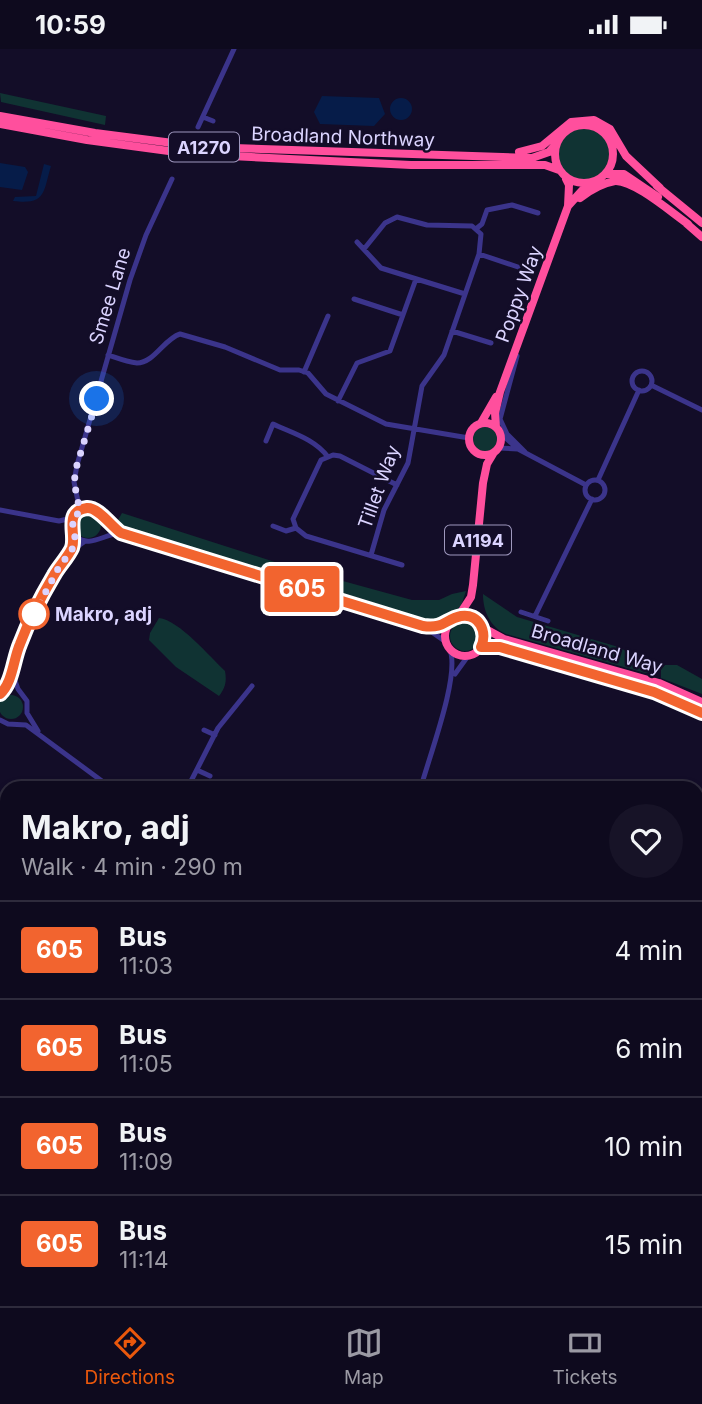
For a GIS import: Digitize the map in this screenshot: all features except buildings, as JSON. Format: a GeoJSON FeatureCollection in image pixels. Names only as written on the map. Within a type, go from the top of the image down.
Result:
{"type":"FeatureCollection","features":[{"type":"Feature","properties":{"kind":"highway","name":"Broadland Northway"},"geometry":{"type":"LineString","coordinates":[[0,115],[95,133],[204,147],[532,158],[549,152],[557,143]]}},
{"type":"Feature","properties":{"kind":"highway"},"geometry":{"type":"LineString","coordinates":[[420,156],[525,152],[542,146],[566,124],[590,120],[610,129],[626,156],[702,223]]}},
{"type":"Feature","properties":{"kind":"highway","name":"Broadland Northway"},"geometry":{"type":"LineString","coordinates":[[0,124],[88,140],[191,154],[411,165],[545,165],[562,173]]}},
{"type":"Feature","properties":{"kind":"highway"},"geometry":{"type":"LineString","coordinates":[[660,188],[629,166],[604,132],[587,125],[569,129],[557,143],[555,157],[562,173],[572,181],[588,184],[607,174],[618,173],[634,178],[702,237]]}},
{"type":"Feature","properties":{"kind":"highway"},"geometry":{"type":"LineString","coordinates":[[607,174],[614,157],[613,147]]}},
{"type":"Feature","properties":{"kind":"highway","name":"Poppy Way"},"geometry":{"type":"LineString","coordinates":[[498,430],[495,413],[500,392],[568,206],[569,185],[562,173]]}},
{"type":"Feature","properties":{"kind":"highway"},"geometry":{"type":"LineString","coordinates":[[538,290],[551,266],[577,201],[599,187],[614,181],[628,184],[688,224]]}},
{"type":"Feature","properties":{"kind":"highway","name":"Poppy Way"},"geometry":{"type":"LineString","coordinates":[[568,206],[588,184]]}},
{"type":"Feature","properties":{"kind":"highway","name":"Poppy Way"},"geometry":{"type":"LineString","coordinates":[[481,423],[500,392]]}},
{"type":"Feature","properties":{"kind":"highway"},"geometry":{"type":"LineString","coordinates":[[481,423],[498,430],[496,451],[483,455],[474,451],[469,438],[472,429],[481,423]]}},
{"type":"Feature","properties":{"kind":"highway","name":"A1194"},"geometry":{"type":"LineString","coordinates":[[474,451],[479,459],[483,483]]}},
{"type":"Feature","properties":{"kind":"highway","name":"A1194"},"geometry":{"type":"LineString","coordinates":[[480,624],[473,613],[471,597],[483,483],[487,464],[496,451]]}},
{"type":"Feature","properties":{"kind":"highway","name":"A1194"},"geometry":{"type":"LineString","coordinates":[[454,619],[471,597]]}},
{"type":"Feature","properties":{"kind":"highway"},"geometry":{"type":"LineString","coordinates":[[469,617],[480,624],[484,638],[481,647],[468,656],[459,655],[448,646],[446,630],[454,619],[469,617]]}},
{"type":"Feature","properties":{"kind":"highway","name":"Broadland Way"},"geometry":{"type":"LineString","coordinates":[[480,624],[512,641],[659,684],[702,702]]}},
{"type":"Feature","properties":{"kind":"highway","name":"Broadland Way"},"geometry":{"type":"LineString","coordinates":[[481,647],[500,647],[654,692],[702,713]]}},
{"type":"Feature","properties":{"kind":"street"},"geometry":{"type":"LineString","coordinates":[[198,127],[234,49]]}},
{"type":"Feature","properties":{"kind":"street"},"geometry":{"type":"LineString","coordinates":[[203,117],[213,121]]}},
{"type":"Feature","properties":{"kind":"street","name":"Smee Lane"},"geometry":{"type":"LineString","coordinates":[[80,511],[74,482],[77,465],[139,253],[172,179]]}},
{"type":"Feature","properties":{"kind":"street"},"geometry":{"type":"LineString","coordinates":[[168,188],[177,192]]}},
{"type":"Feature","properties":{"kind":"street"},"geometry":{"type":"LineString","coordinates":[[477,228],[482,224],[487,210],[512,205],[538,213]]}},
{"type":"Feature","properties":{"kind":"street"},"geometry":{"type":"LineString","coordinates":[[363,249],[385,223],[397,217],[427,225],[463,224],[477,228],[481,234],[479,254],[518,267]]}},
{"type":"Feature","properties":{"kind":"street"},"geometry":{"type":"LineString","coordinates":[[357,242],[381,268],[465,294]]}},
{"type":"Feature","properties":{"kind":"street","name":"Tillet Way"},"geometry":{"type":"LineString","coordinates":[[371,555],[384,510],[408,463],[422,386],[444,355],[479,254]]}},
{"type":"Feature","properties":{"kind":"street"},"geometry":{"type":"LineString","coordinates":[[338,401],[357,363],[390,351],[416,279]]}},
{"type":"Feature","properties":{"kind":"street"},"geometry":{"type":"LineString","coordinates":[[354,299],[403,315]]}},
{"type":"Feature","properties":{"kind":"street"},"geometry":{"type":"LineString","coordinates":[[304,372],[328,316]]}},
{"type":"Feature","properties":{"kind":"street"},"geometry":{"type":"LineString","coordinates":[[452,331],[491,343]]}},
{"type":"Feature","properties":{"kind":"street"},"geometry":{"type":"LineString","coordinates":[[522,332],[500,419],[507,434],[522,450]]}},
{"type":"Feature","properties":{"kind":"street"},"geometry":{"type":"LineString","coordinates":[[108,355],[141,363],[149,359],[170,338],[180,334],[225,347],[280,370],[304,372],[326,394],[386,424],[469,438]]}},
{"type":"Feature","properties":{"kind":"street"},"geometry":{"type":"LineString","coordinates":[[642,371],[648,374],[651,385],[646,390],[639,390],[632,383],[636,373],[642,371]]}},
{"type":"Feature","properties":{"kind":"street"},"geometry":{"type":"LineString","coordinates":[[651,385],[702,410]]}},
{"type":"Feature","properties":{"kind":"street"},"geometry":{"type":"LineString","coordinates":[[598,480],[639,390]]}},
{"type":"Feature","properties":{"kind":"street"},"geometry":{"type":"LineString","coordinates":[[266,441],[273,424],[321,447],[328,457]]}},
{"type":"Feature","properties":{"kind":"street"},"geometry":{"type":"LineString","coordinates":[[498,430],[522,450],[586,485]]}},
{"type":"Feature","properties":{"kind":"street"},"geometry":{"type":"LineString","coordinates":[[496,451],[522,450]]}},
{"type":"Feature","properties":{"kind":"street"},"geometry":{"type":"LineString","coordinates":[[397,485],[340,456],[328,457],[321,460],[293,519],[296,528],[306,536],[402,565]]}},
{"type":"Feature","properties":{"kind":"street"},"geometry":{"type":"LineString","coordinates":[[592,480],[598,480],[604,484],[604,494],[599,499],[592,499],[586,493],[586,485],[592,480]]}},
{"type":"Feature","properties":{"kind":"street"},"geometry":{"type":"LineString","coordinates":[[79,498],[88,508],[98,511],[105,521],[121,533],[423,626],[438,627],[454,619]]}},
{"type":"Feature","properties":{"kind":"street"},"geometry":{"type":"LineString","coordinates":[[535,616],[592,499]]}},
{"type":"Feature","properties":{"kind":"street"},"geometry":{"type":"LineString","coordinates":[[0,510],[59,521],[73,518],[88,508]]}},
{"type":"Feature","properties":{"kind":"street"},"geometry":{"type":"LineString","coordinates":[[72,550],[73,518]]}},
{"type":"Feature","properties":{"kind":"street"},"geometry":{"type":"LineString","coordinates":[[59,521],[84,542]]}},
{"type":"Feature","properties":{"kind":"street"},"geometry":{"type":"LineString","coordinates":[[101,537],[105,521]]}},
{"type":"Feature","properties":{"kind":"street"},"geometry":{"type":"LineString","coordinates":[[273,526],[286,531],[296,528]]}},
{"type":"Feature","properties":{"kind":"street"},"geometry":{"type":"LineString","coordinates":[[1,693],[12,672],[19,646],[31,619],[53,577],[72,550],[84,542],[121,533]]}},
{"type":"Feature","properties":{"kind":"street"},"geometry":{"type":"LineString","coordinates":[[521,611],[548,621]]}},
{"type":"Feature","properties":{"kind":"street"},"geometry":{"type":"LineString","coordinates":[[423,626],[448,646],[454,661],[452,680],[423,781]]}},
{"type":"Feature","properties":{"kind":"street"},"geometry":{"type":"LineString","coordinates":[[452,680],[468,656]]}},
{"type":"Feature","properties":{"kind":"street"},"geometry":{"type":"LineString","coordinates":[[12,672],[27,701],[27,713],[42,736]]}},
{"type":"Feature","properties":{"kind":"street"},"geometry":{"type":"LineString","coordinates":[[191,781],[215,735],[252,686]]}},
{"type":"Feature","properties":{"kind":"street"},"geometry":{"type":"LineString","coordinates":[[1,693],[9,690],[20,692]]}},
{"type":"Feature","properties":{"kind":"street"},"geometry":{"type":"LineString","coordinates":[[17,723],[27,713]]}},
{"type":"Feature","properties":{"kind":"street"},"geometry":{"type":"LineString","coordinates":[[0,720],[8,724],[26,725],[102,781]]}},
{"type":"Feature","properties":{"kind":"street"},"geometry":{"type":"LineString","coordinates":[[204,730],[215,735]]}},
{"type":"Feature","properties":{"kind":"street"},"geometry":{"type":"LineString","coordinates":[[197,769],[210,776]]}},
{"type":"Feature","properties":{"kind":"green space"},"geometry":{"type":"Polygon","coordinates":[[[0,93],[106,116],[105,125],[1,102],[0,93]]]}},
{"type":"Feature","properties":{"kind":"green space"},"geometry":{"type":"Polygon","coordinates":[[[584,128],[594,130],[602,136],[608,144],[608,164],[602,172],[594,178],[584,180],[574,178],[566,172],[560,164],[558,154],[560,144],[566,136],[574,130],[584,128]]]}},
{"type":"Feature","properties":{"kind":"green space"},"geometry":{"type":"Polygon","coordinates":[[[485,427],[496,434],[497,439],[490,450],[485,451],[474,444],[473,439],[480,428],[485,427]]]}},
{"type":"Feature","properties":{"kind":"green space"},"geometry":{"type":"Polygon","coordinates":[[[88,512],[97,516],[101,525],[97,534],[88,538],[79,534],[75,525],[79,516],[88,512]]]}},
{"type":"Feature","properties":{"kind":"green space"},"geometry":{"type":"Polygon","coordinates":[[[122,513],[281,564],[412,600],[439,600],[466,591],[461,606],[445,619],[424,620],[366,600],[131,533],[119,528],[118,520],[122,513]]]}},
{"type":"Feature","properties":{"kind":"green space"},"geometry":{"type":"Polygon","coordinates":[[[483,594],[517,617],[615,646],[651,662],[654,668],[645,673],[506,634],[488,618],[483,594]]]}},
{"type":"Feature","properties":{"kind":"green space"},"geometry":{"type":"Polygon","coordinates":[[[159,618],[185,632],[225,671],[225,685],[219,696],[176,667],[149,640],[159,618]]]}},
{"type":"Feature","properties":{"kind":"green space"},"geometry":{"type":"Polygon","coordinates":[[[465,621],[476,625],[480,636],[476,647],[465,651],[454,647],[450,636],[454,625],[465,621]]]}},
{"type":"Feature","properties":{"kind":"green space"},"geometry":{"type":"Polygon","coordinates":[[[665,665],[677,665],[702,679],[702,694],[661,678],[661,669],[665,665]]]}},
{"type":"Feature","properties":{"kind":"green space"},"geometry":{"type":"Polygon","coordinates":[[[11,695],[20,698],[23,707],[20,716],[11,719],[2,716],[-1,707],[2,698],[11,695]]]}},
{"type":"Feature","properties":{"kind":"water"},"geometry":{"type":"Polygon","coordinates":[[[322,96],[379,98],[385,114],[374,126],[320,124],[314,112],[322,96]]]}},
{"type":"Feature","properties":{"kind":"water"},"geometry":{"type":"Polygon","coordinates":[[[401,98],[409,101],[412,109],[409,117],[401,120],[393,117],[390,109],[393,101],[401,98]]]}},
{"type":"Feature","properties":{"kind":"water"},"geometry":{"type":"Polygon","coordinates":[[[0,163],[25,167],[28,172],[22,190],[0,187],[0,163]]]}},
{"type":"Feature","properties":{"kind":"water"},"geometry":{"type":"Polygon","coordinates":[[[44,164],[51,166],[41,195],[32,201],[13,201],[15,197],[36,196],[44,164]]]}},
{"type":"Feature","properties":{"kind":"bus line","name":"605"},"geometry":{"type":"LineString","coordinates":[[0,694],[8,684],[19,646],[47,587],[72,550],[75,536],[71,526],[73,518],[88,508],[98,511],[105,521],[121,533],[423,626],[444,626],[463,616],[472,618],[480,623],[484,632],[481,647],[500,647],[654,692],[702,713]]}},
{"type":"Feature","properties":{"kind":"place","name":"Makro, adj"},"geometry":{"type":"Point","coordinates":[34,614]}},
{"type":"Feature","properties":{"kind":"route"},"geometry":{"type":"LineString","coordinates":[[34,614],[47,587],[72,550],[75,536],[72,520],[80,511],[74,482],[97,399]]}}]}
